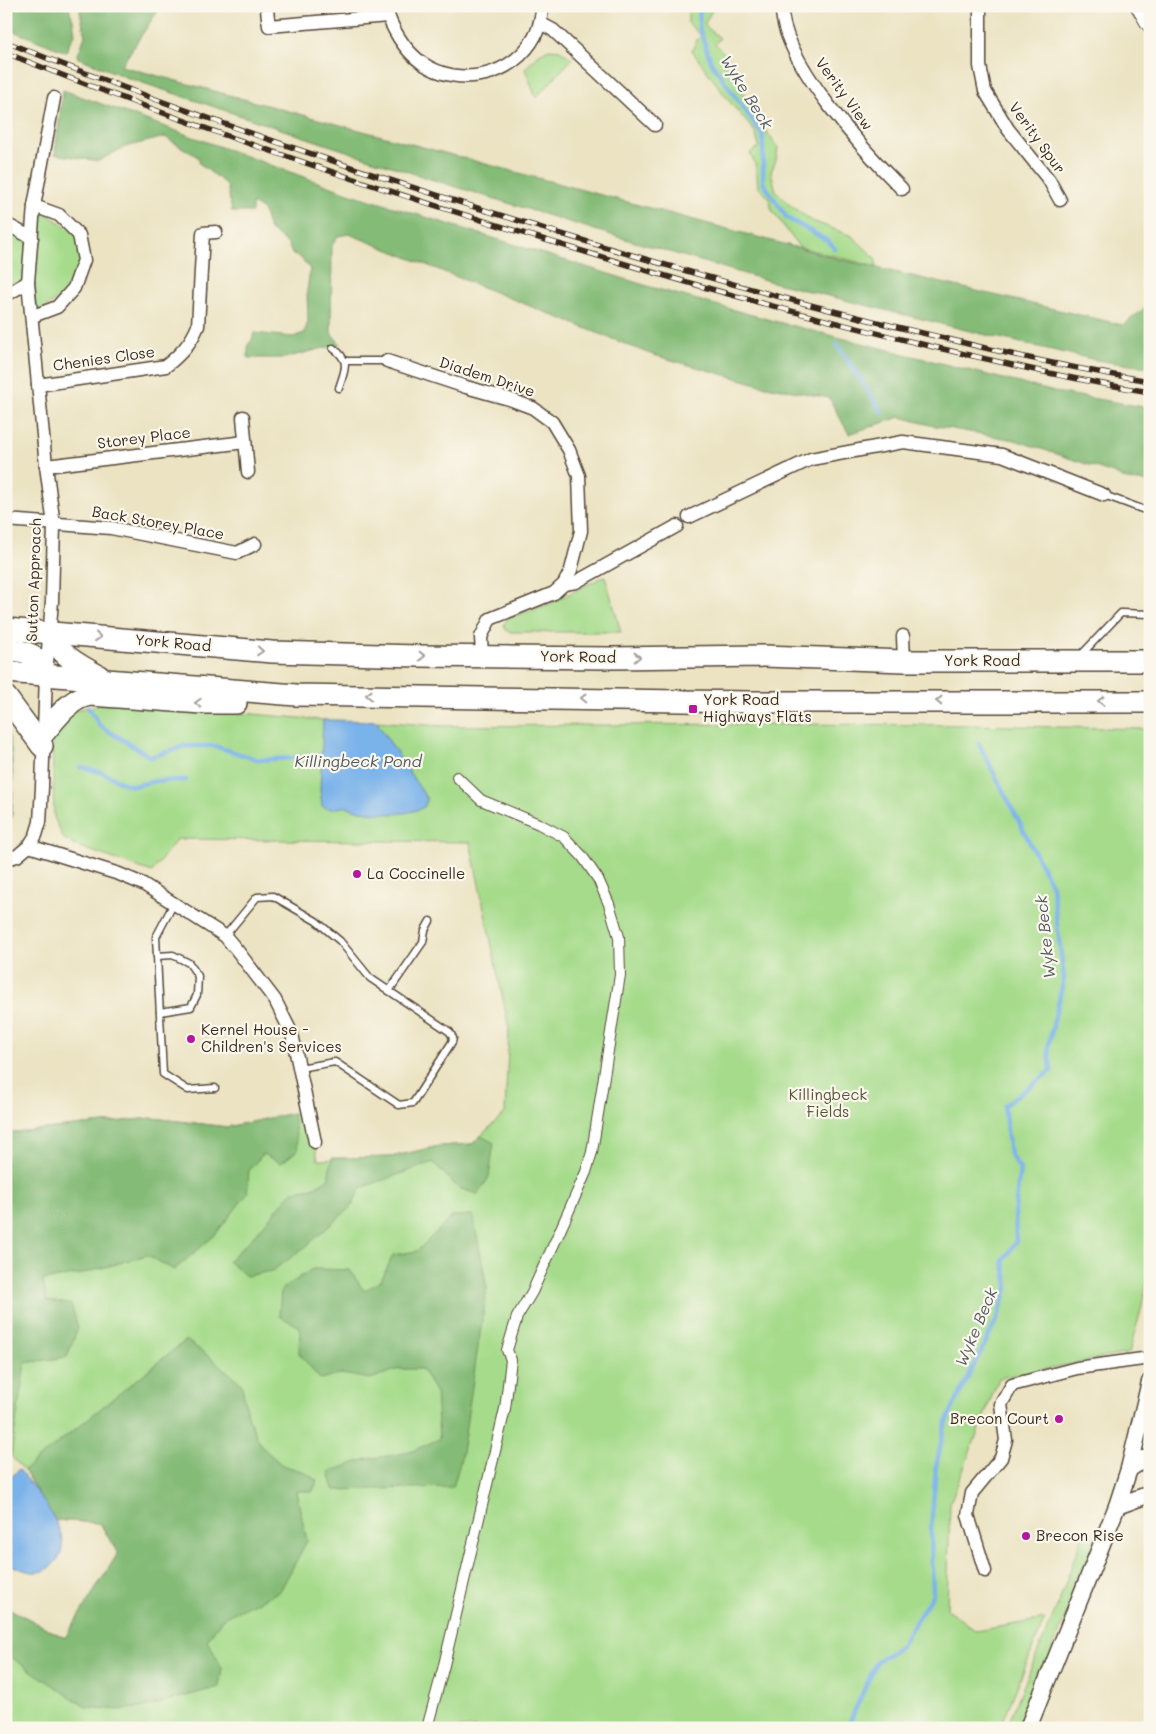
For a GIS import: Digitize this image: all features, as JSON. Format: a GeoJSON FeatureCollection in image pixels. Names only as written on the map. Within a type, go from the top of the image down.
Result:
{"type":"FeatureCollection","features":[{"type":"Feature","properties":{"kind":"highway","name":"York Road"},"geometry":{"type":"LineString","coordinates":[[6,629],[272,652],[611,658],[764,656],[904,661],[1150,661]]}},
{"type":"Feature","properties":{"kind":"highway"},"geometry":{"type":"LineString","coordinates":[[49,633],[56,646],[67,657],[105,680]]}},
{"type":"Feature","properties":{"kind":"highway"},"geometry":{"type":"LineString","coordinates":[[6,650],[23,651],[31,654],[40,663],[46,675]]}},
{"type":"Feature","properties":{"kind":"highway"},"geometry":{"type":"LineString","coordinates":[[6,672],[316,695],[747,702],[1150,702]]}},
{"type":"Feature","properties":{"kind":"highway"},"geometry":{"type":"LineString","coordinates":[[6,697],[43,740],[69,705],[82,696],[202,703],[258,704],[316,695]]}},
{"type":"Feature","properties":{"kind":"main road"},"geometry":{"type":"LineString","coordinates":[[1140,6],[1150,23]]}},
{"type":"Feature","properties":{"kind":"street"},"geometry":{"type":"LineString","coordinates":[[267,10],[269,26],[387,11],[404,45],[412,55],[434,70],[460,77],[486,75],[510,64],[529,46],[536,34],[543,6]]}},
{"type":"Feature","properties":{"kind":"street","name":"Verity View"},"geometry":{"type":"LineString","coordinates":[[782,6],[783,23],[787,37],[818,91],[873,160],[902,189]]}},
{"type":"Feature","properties":{"kind":"street","name":"Verity Spur"},"geometry":{"type":"LineString","coordinates":[[980,6],[980,66],[985,91],[1008,129],[1049,180],[1060,200]]}},
{"type":"Feature","properties":{"kind":"street"},"geometry":{"type":"LineString","coordinates":[[540,23],[553,30],[655,125]]}},
{"type":"Feature","properties":{"kind":"street","name":"Sutton Approach"},"geometry":{"type":"LineString","coordinates":[[29,846],[36,835],[40,822],[46,675],[52,600],[54,525],[46,466],[33,316],[28,282],[34,206],[54,98]]}},
{"type":"Feature","properties":{"kind":"street"},"geometry":{"type":"LineString","coordinates":[[33,316],[58,307],[74,288],[84,260],[80,235],[60,215],[34,206]]}},
{"type":"Feature","properties":{"kind":"street"},"geometry":{"type":"LineString","coordinates":[[6,224],[32,238]]}},
{"type":"Feature","properties":{"kind":"street","name":"Chenies Close"},"geometry":{"type":"LineString","coordinates":[[38,385],[166,366],[175,359],[193,338],[198,326],[203,233],[216,232]]}},
{"type":"Feature","properties":{"kind":"street"},"geometry":{"type":"LineString","coordinates":[[6,294],[28,282]]}},
{"type":"Feature","properties":{"kind":"street","name":"Diadem Drive"},"geometry":{"type":"LineString","coordinates":[[387,361],[509,399],[533,408],[552,422],[569,450],[579,476],[581,530],[571,570],[564,584]]}},
{"type":"Feature","properties":{"kind":"street"},"geometry":{"type":"LineString","coordinates":[[243,417],[248,472]]}},
{"type":"Feature","properties":{"kind":"street","name":"Storey Place"},"geometry":{"type":"LineString","coordinates":[[46,466],[245,442]]}},
{"type":"Feature","properties":{"kind":"street"},"geometry":{"type":"LineString","coordinates":[[689,517],[811,459],[903,442],[1002,455],[1104,495]]}},
{"type":"Feature","properties":{"kind":"street","name":"Back Storey Place"},"geometry":{"type":"LineString","coordinates":[[6,520],[111,528],[237,553],[255,544]]}},
{"type":"Feature","properties":{"kind":"street"},"geometry":{"type":"LineString","coordinates":[[482,656],[481,637],[490,619],[554,593],[564,584],[576,582],[676,526]]}},
{"type":"Feature","properties":{"kind":"street"},"geometry":{"type":"LineString","coordinates":[[903,636],[904,661]]}},
{"type":"Feature","properties":{"kind":"street"},"geometry":{"type":"LineString","coordinates":[[427,1728],[443,1669],[505,1409],[511,1360],[507,1350],[517,1317],[535,1286],[586,1172],[592,1152],[620,975],[618,936],[609,904],[598,879],[582,856],[564,837],[539,824],[481,800],[457,777]]}},
{"type":"Feature","properties":{"kind":"street"},"geometry":{"type":"LineString","coordinates":[[6,859],[17,856],[29,846],[120,874],[143,884],[225,936],[275,1000],[292,1034],[316,1142]]}},
{"type":"Feature","properties":{"kind":"street"},"geometry":{"type":"LineString","coordinates":[[985,1571],[968,1515],[972,1493],[1001,1458],[1006,1440],[1000,1404],[1012,1385],[1077,1368],[1150,1358]]}},
{"type":"Feature","properties":{"kind":"street"},"geometry":{"type":"LineString","coordinates":[[1028,1728],[1117,1506],[1129,1470],[1150,1384]]}},
{"type":"Feature","properties":{"kind":"street"},"geometry":{"type":"LineString","coordinates":[[1129,1470],[1144,1459],[1150,1458]]}},
{"type":"Feature","properties":{"kind":"street"},"geometry":{"type":"LineString","coordinates":[[1117,1506],[1150,1494]]}},
{"type":"Feature","properties":{"kind":"lane"},"geometry":{"type":"LineString","coordinates":[[333,348],[346,361],[339,388]]}},
{"type":"Feature","properties":{"kind":"lane"},"geometry":{"type":"LineString","coordinates":[[346,361],[387,361]]}},
{"type":"Feature","properties":{"kind":"lane"},"geometry":{"type":"LineString","coordinates":[[1104,495],[1150,512]]}},
{"type":"Feature","properties":{"kind":"lane"},"geometry":{"type":"LineString","coordinates":[[1076,661],[1121,613],[1150,614]]}},
{"type":"Feature","properties":{"kind":"lane"},"geometry":{"type":"LineString","coordinates":[[225,936],[257,898],[273,896],[316,921],[340,942],[370,978],[450,1032],[454,1038],[413,1103],[398,1105],[335,1062],[300,1068]]}},
{"type":"Feature","properties":{"kind":"lane"},"geometry":{"type":"LineString","coordinates":[[174,904],[156,937],[163,1074],[188,1090],[215,1088]]}},
{"type":"Feature","properties":{"kind":"lane"},"geometry":{"type":"LineString","coordinates":[[389,990],[423,942],[425,930],[430,921]]}},
{"type":"Feature","properties":{"kind":"lane"},"geometry":{"type":"LineString","coordinates":[[157,956],[172,955],[189,963],[198,976],[197,995],[191,1007],[160,1012]]}},
{"type":"Feature","properties":{"kind":"green space"},"geometry":{"type":"Polygon","coordinates":[[[6,6],[68,6],[73,20],[75,35],[69,43],[66,52],[6,28],[6,6]]]}},
{"type":"Feature","properties":{"kind":"green space"},"geometry":{"type":"Polygon","coordinates":[[[79,6],[161,6],[121,66],[843,260],[1123,325],[1150,304],[1150,368],[1096,360],[772,282],[424,177],[128,78],[77,57],[85,36],[79,6]]]}},
{"type":"Feature","properties":{"kind":"green space"},"geometry":{"type":"Polygon","coordinates":[[[688,6],[714,6],[704,25],[720,38],[715,44],[729,58],[735,68],[740,88],[761,124],[778,148],[771,172],[776,191],[790,205],[810,220],[852,236],[875,258],[877,267],[799,247],[772,210],[769,198],[758,187],[756,166],[750,153],[759,147],[755,132],[692,51],[701,36],[688,23],[688,6]]]}},
{"type":"Feature","properties":{"kind":"green space"},"geometry":{"type":"Polygon","coordinates":[[[549,49],[560,50],[572,59],[536,98],[525,69],[539,54],[549,49]]]}},
{"type":"Feature","properties":{"kind":"green space"},"geometry":{"type":"Polygon","coordinates":[[[63,90],[348,193],[654,288],[774,321],[1055,392],[1150,408],[1150,482],[1127,480],[1113,473],[1015,440],[930,425],[900,417],[849,434],[829,398],[761,385],[650,354],[349,234],[338,236],[332,245],[331,333],[340,344],[284,358],[248,358],[248,344],[252,340],[254,333],[293,337],[304,333],[308,322],[307,291],[310,269],[300,257],[292,254],[288,244],[269,229],[263,210],[252,203],[252,212],[232,212],[227,185],[200,164],[198,157],[165,137],[125,147],[98,161],[55,154],[63,90]]]}},
{"type":"Feature","properties":{"kind":"green space"},"geometry":{"type":"Polygon","coordinates":[[[34,206],[79,235],[84,260],[74,288],[33,316],[28,282],[6,295],[6,224],[31,237],[34,206]]]}},
{"type":"Feature","properties":{"kind":"green space"},"geometry":{"type":"Polygon","coordinates":[[[605,576],[621,632],[509,632],[505,629],[504,624],[508,618],[549,604],[605,576]]]}},
{"type":"Feature","properties":{"kind":"green space","name":"Killingbeck Fields"},"geometry":{"type":"Polygon","coordinates":[[[110,702],[323,720],[376,721],[442,726],[761,724],[971,725],[1150,729],[1150,1262],[1141,1310],[1129,1353],[999,1378],[950,1503],[947,1609],[976,1631],[1045,1619],[1000,1728],[6,1728],[6,1607],[65,1638],[118,1554],[100,1523],[54,1520],[24,1470],[11,1456],[6,1461],[6,1133],[153,1118],[227,1127],[309,1110],[318,1160],[391,1157],[439,1146],[472,1144],[505,1113],[509,1028],[470,842],[177,839],[152,872],[74,845],[63,838],[54,817],[52,736],[76,710],[110,702]]]}},
{"type":"Feature","properties":{"kind":"green space"},"geometry":{"type":"Polygon","coordinates":[[[6,728],[12,760],[12,818],[8,816],[6,799],[6,728]]]}},
{"type":"Feature","properties":{"kind":"green space"},"geometry":{"type":"Polygon","coordinates":[[[293,1113],[298,1150],[281,1163],[263,1154],[249,1170],[247,1194],[215,1235],[174,1270],[147,1255],[81,1274],[43,1280],[47,1301],[71,1304],[78,1328],[67,1357],[25,1363],[11,1456],[6,1461],[6,1133],[153,1118],[227,1127],[293,1113]]]}},
{"type":"Feature","properties":{"kind":"green space"},"geometry":{"type":"Polygon","coordinates":[[[481,1136],[494,1143],[489,1177],[478,1194],[458,1188],[433,1162],[361,1188],[351,1207],[303,1249],[272,1271],[246,1276],[228,1261],[253,1237],[293,1191],[313,1188],[328,1179],[332,1158],[391,1157],[439,1146],[472,1144],[481,1136]]]}},
{"type":"Feature","properties":{"kind":"green space"},"geometry":{"type":"Polygon","coordinates":[[[473,1215],[487,1288],[461,1459],[453,1487],[334,1490],[329,1472],[363,1460],[410,1452],[439,1439],[436,1393],[422,1369],[399,1369],[370,1379],[342,1374],[320,1379],[299,1353],[300,1327],[279,1316],[281,1290],[312,1269],[350,1270],[364,1291],[381,1281],[393,1255],[417,1251],[453,1216],[473,1215]]]}},
{"type":"Feature","properties":{"kind":"green space"},"geometry":{"type":"Polygon","coordinates":[[[186,1340],[241,1383],[249,1419],[261,1446],[282,1465],[305,1472],[317,1481],[313,1491],[296,1491],[307,1541],[280,1591],[223,1618],[207,1640],[222,1668],[219,1687],[145,1707],[119,1710],[86,1707],[6,1654],[6,1607],[65,1638],[118,1553],[100,1523],[54,1520],[24,1470],[186,1340]]]}},
{"type":"Feature","properties":{"kind":"green space"},"geometry":{"type":"Polygon","coordinates":[[[1085,1528],[1092,1535],[1094,1545],[1021,1728],[1006,1728],[1060,1599],[1085,1528]]]}},
{"type":"Feature","properties":{"kind":"water","name":"Killingbeck Pond"},"geometry":{"type":"Polygon","coordinates":[[[323,720],[376,721],[427,799],[424,807],[408,812],[391,814],[346,807],[328,809],[322,806],[320,790],[323,720]]]}},
{"type":"Feature","properties":{"kind":"water"},"geometry":{"type":"Polygon","coordinates":[[[19,1469],[49,1509],[60,1532],[61,1553],[56,1561],[44,1571],[27,1571],[6,1562],[6,1483],[19,1469]]]}},
{"type":"Feature","properties":{"kind":"waterway","name":"Wyke Beck"},"geometry":{"type":"LineString","coordinates":[[700,6],[699,27],[711,62],[763,136],[763,182],[787,218],[828,241],[835,249]]}},
{"type":"Feature","properties":{"kind":"waterway","name":"Wyke Beck"},"geometry":{"type":"LineString","coordinates":[[837,344],[881,411]]}},
{"type":"Feature","properties":{"kind":"waterway"},"geometry":{"type":"LineString","coordinates":[[88,707],[100,726],[151,757],[185,746],[214,746],[259,760],[322,756]]}},
{"type":"Feature","properties":{"kind":"waterway","name":"Wyke Beck"},"geometry":{"type":"LineString","coordinates":[[847,1728],[877,1661],[900,1647],[933,1594],[931,1530],[936,1466],[946,1422],[998,1317],[1008,1285],[1003,1261],[1016,1242],[1015,1210],[1020,1169],[1010,1154],[1004,1106],[1051,1071],[1048,1047],[1064,978],[1052,886],[979,744]]}},
{"type":"Feature","properties":{"kind":"waterway"},"geometry":{"type":"LineString","coordinates":[[80,767],[104,773],[133,786],[155,781],[186,780]]}},
{"type":"Feature","properties":{"kind":"railway"},"geometry":{"type":"LineString","coordinates":[[6,42],[155,99],[305,152],[608,248],[859,318],[1046,362],[1150,381]]}},
{"type":"Feature","properties":{"kind":"railway"},"geometry":{"type":"LineString","coordinates":[[6,53],[79,82],[302,162],[452,211],[644,270],[769,305],[938,348],[1070,377],[1150,392]]}},
{"type":"Feature","properties":{"kind":"place","name":"York Road Highways Flats"},"geometry":{"type":"Point","coordinates":[693,709]}},
{"type":"Feature","properties":{"kind":"place","name":"La Coccinelle"},"geometry":{"type":"Point","coordinates":[357,874]}},
{"type":"Feature","properties":{"kind":"place","name":"Kernel House - Children's Services"},"geometry":{"type":"Point","coordinates":[191,1039]}},
{"type":"Feature","properties":{"kind":"place","name":"Brecon Court"},"geometry":{"type":"Point","coordinates":[1059,1419]}},
{"type":"Feature","properties":{"kind":"place","name":"Brecon Rise"},"geometry":{"type":"Point","coordinates":[1026,1536]}}]}
